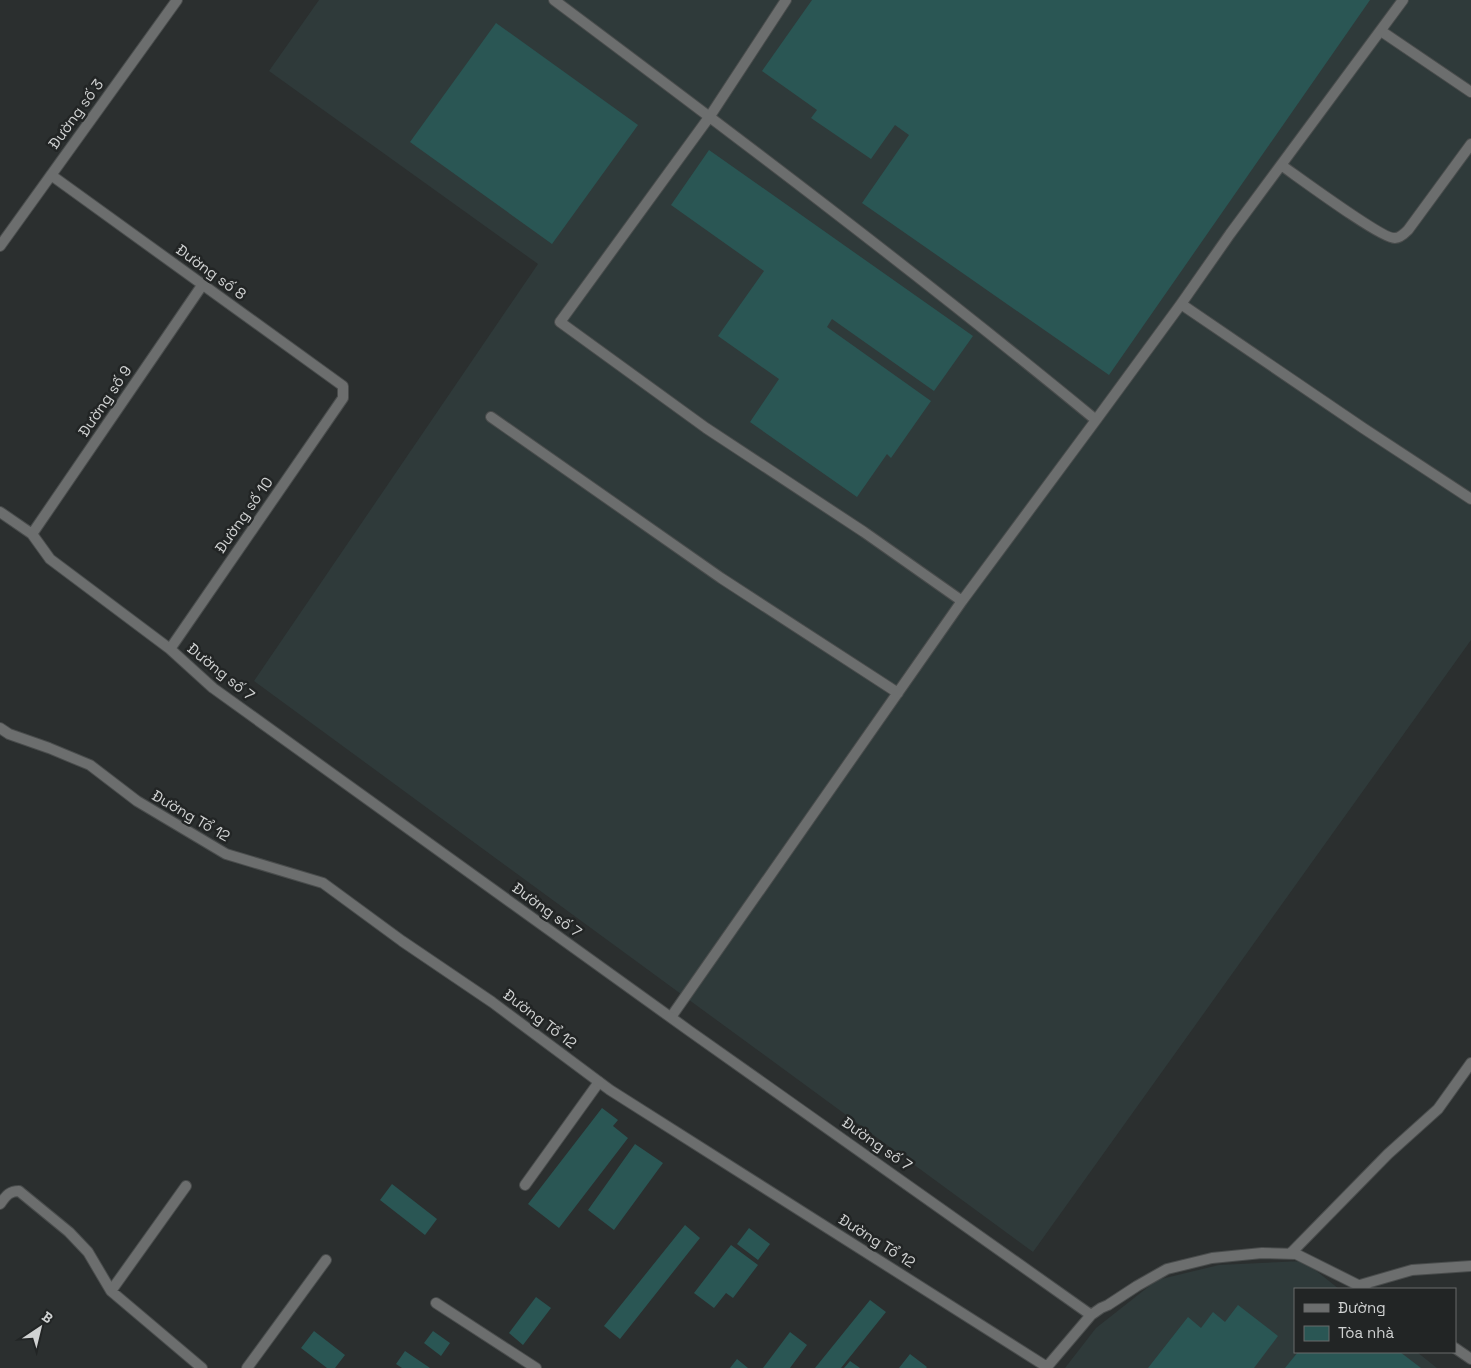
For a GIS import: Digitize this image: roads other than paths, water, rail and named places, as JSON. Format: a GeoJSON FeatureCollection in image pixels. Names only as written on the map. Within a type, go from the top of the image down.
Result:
{"type":"FeatureCollection","features":[{"type":"Feature","properties":{"kind":"street","name":"Đường số 3"},"geometry":{"type":"LineString","coordinates":[[0,246],[177,0]]}},
{"type":"Feature","properties":{"kind":"street"},"geometry":{"type":"LineString","coordinates":[[554,0],[710,116],[1013,352],[1096,420]]}},
{"type":"Feature","properties":{"kind":"street"},"geometry":{"type":"LineString","coordinates":[[786,0],[710,116],[560,322],[706,428],[864,532],[962,601]]}},
{"type":"Feature","properties":{"kind":"street"},"geometry":{"type":"LineString","coordinates":[[671,1017],[962,601],[1182,304],[1230,234],[1403,0]]}},
{"type":"Feature","properties":{"kind":"street"},"geometry":{"type":"LineString","coordinates":[[1381,31],[1471,92]]}},
{"type":"Feature","properties":{"kind":"street"},"geometry":{"type":"LineString","coordinates":[[1281,165],[1386,237],[1395,238],[1408,230],[1471,144]]}},
{"type":"Feature","properties":{"kind":"street","name":"Đường số 8"},"geometry":{"type":"LineString","coordinates":[[51,175],[344,386],[343,398]]}},
{"type":"Feature","properties":{"kind":"street","name":"Đường số 9"},"geometry":{"type":"LineString","coordinates":[[32,534],[203,284]]}},
{"type":"Feature","properties":{"kind":"street"},"geometry":{"type":"LineString","coordinates":[[1182,304],[1471,500]]}},
{"type":"Feature","properties":{"kind":"street","name":"Đường số 10"},"geometry":{"type":"LineString","coordinates":[[170,649],[343,398]]}},
{"type":"Feature","properties":{"kind":"street"},"geometry":{"type":"LineString","coordinates":[[491,417],[721,578],[898,693]]}},
{"type":"Feature","properties":{"kind":"street","name":"Đường số 7"},"geometry":{"type":"LineString","coordinates":[[0,512],[32,534],[50,559],[170,649],[212,688],[671,1017],[1092,1315]]}},
{"type":"Feature","properties":{"kind":"street","name":"Đường Tổ 12"},"geometry":{"type":"LineString","coordinates":[[0,728],[9,734],[90,765],[137,801],[226,854],[323,883],[402,941],[492,1002],[610,1090],[1047,1367]]}},
{"type":"Feature","properties":{"kind":"street"},"geometry":{"type":"LineString","coordinates":[[1290,1254],[1388,1154],[1438,1109],[1471,1063]]}},
{"type":"Feature","properties":{"kind":"street"},"geometry":{"type":"LineString","coordinates":[[525,1186],[599,1082]]}},
{"type":"Feature","properties":{"kind":"street"},"geometry":{"type":"LineString","coordinates":[[111,1291],[186,1186]]}},
{"type":"Feature","properties":{"kind":"street"},"geometry":{"type":"LineString","coordinates":[[0,1204],[13,1191],[19,1191],[24,1195],[69,1232],[88,1252],[111,1291],[202,1368]]}},
{"type":"Feature","properties":{"kind":"street"},"geometry":{"type":"LineString","coordinates":[[1047,1367],[1092,1315],[1101,1308],[1167,1269],[1212,1258],[1262,1253],[1296,1254],[1363,1287],[1412,1270],[1471,1266]]}},
{"type":"Feature","properties":{"kind":"street"},"geometry":{"type":"LineString","coordinates":[[247,1368],[326,1260]]}},
{"type":"Feature","properties":{"kind":"street"},"geometry":{"type":"LineString","coordinates":[[436,1303],[536,1368]]}},
{"type":"Feature","properties":{"kind":"street"},"geometry":{"type":"LineString","coordinates":[[1456,1349],[1471,1359]]}}]}
